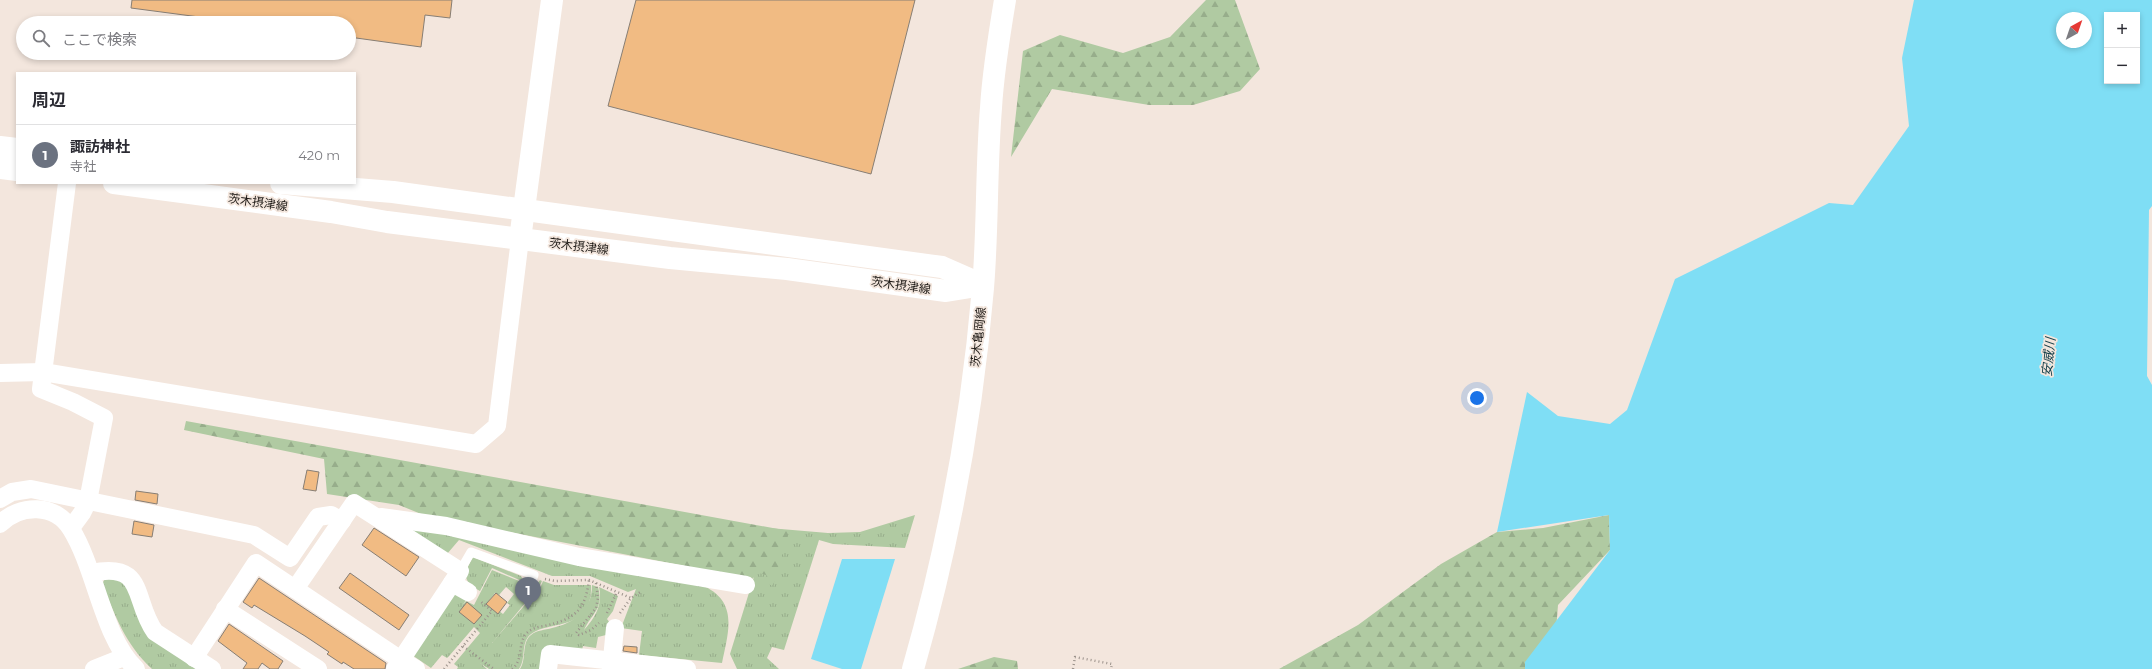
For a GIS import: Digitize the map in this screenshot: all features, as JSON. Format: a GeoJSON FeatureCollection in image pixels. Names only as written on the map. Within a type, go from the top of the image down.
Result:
{"type":"FeatureCollection","features":[{"type":"Feature","properties":{"kind":"main road"},"geometry":{"type":"LineString","coordinates":[[520,239],[552,0]]}},
{"type":"Feature","properties":{"kind":"main road","name":"茨木亀岡線"},"geometry":{"type":"LineString","coordinates":[[913,669],[938,580],[953,507],[970,404],[983,285],[990,108],[996,53],[1006,0]]}},
{"type":"Feature","properties":{"kind":"main road"},"geometry":{"type":"LineString","coordinates":[[0,146],[16,149]]}},
{"type":"Feature","properties":{"kind":"main road"},"geometry":{"type":"LineString","coordinates":[[0,168],[16,170]]}},
{"type":"Feature","properties":{"kind":"main road","name":"茨木摂津線"},"geometry":{"type":"LineString","coordinates":[[121,184],[331,212],[387,222],[670,258],[787,269],[946,291],[983,285]]}},
{"type":"Feature","properties":{"kind":"main road","name":"茨木摂津線"},"geometry":{"type":"LineString","coordinates":[[293,184],[393,192],[942,268],[983,285]]}},
{"type":"Feature","properties":{"kind":"street"},"geometry":{"type":"LineString","coordinates":[[67,184],[40,389],[73,402],[104,418],[88,501],[79,518],[71,528]]}},
{"type":"Feature","properties":{"kind":"street"},"geometry":{"type":"LineString","coordinates":[[0,373],[43,372],[476,444],[497,426],[520,239]]}},
{"type":"Feature","properties":{"kind":"street"},"geometry":{"type":"LineString","coordinates":[[0,499],[12,492],[30,489],[254,535],[290,558],[318,517],[331,515],[342,521]]}},
{"type":"Feature","properties":{"kind":"street"},"geometry":{"type":"LineString","coordinates":[[295,589],[354,503],[375,516],[456,577],[473,594]]}},
{"type":"Feature","properties":{"kind":"street"},"geometry":{"type":"LineString","coordinates":[[0,524],[10,515],[20,511],[38,509],[57,515],[71,528],[130,663],[94,669]]}},
{"type":"Feature","properties":{"kind":"street"},"geometry":{"type":"LineString","coordinates":[[375,516],[446,526],[580,557],[738,580]]}},
{"type":"Feature","properties":{"kind":"street"},"geometry":{"type":"LineString","coordinates":[[194,658],[256,563],[404,666],[456,577]]}},
{"type":"Feature","properties":{"kind":"street"},"geometry":{"type":"LineString","coordinates":[[91,573],[111,570],[128,577],[137,588],[150,624],[155,632],[212,669]]}},
{"type":"Feature","properties":{"kind":"street"},"geometry":{"type":"LineString","coordinates":[[225,609],[318,669]]}},
{"type":"Feature","properties":{"kind":"street"},"geometry":{"type":"LineString","coordinates":[[608,621],[611,665]]}},
{"type":"Feature","properties":{"kind":"street"},"geometry":{"type":"LineString","coordinates":[[548,669],[550,654],[611,665],[687,669]]}},
{"type":"Feature","properties":{"kind":"lane"},"geometry":{"type":"LineString","coordinates":[[456,577],[471,552],[534,575],[530,588]]}},
{"type":"Feature","properties":{"kind":"path"},"geometry":{"type":"LineString","coordinates":[[543,579],[555,581],[589,580],[631,598]]}},
{"type":"Feature","properties":{"kind":"path"},"geometry":{"type":"LineString","coordinates":[[512,669],[519,661],[522,642],[528,632],[534,628],[565,620],[579,610],[586,597],[589,580]]}},
{"type":"Feature","properties":{"kind":"path"},"geometry":{"type":"LineString","coordinates":[[596,583],[598,598],[596,608],[576,633],[579,635],[608,621],[620,612],[631,598],[642,591]]}},
{"type":"Feature","properties":{"kind":"path"},"geometry":{"type":"LineString","coordinates":[[608,621],[610,609],[617,592]]}},
{"type":"Feature","properties":{"kind":"path"},"geometry":{"type":"LineString","coordinates":[[444,669],[492,611],[473,594]]}},
{"type":"Feature","properties":{"kind":"path"},"geometry":{"type":"LineString","coordinates":[[463,646],[494,669]]}},
{"type":"Feature","properties":{"kind":"path"},"geometry":{"type":"LineString","coordinates":[[1073,669],[1075,657],[1112,664],[1111,669]]}},
{"type":"Feature","properties":{"kind":"green space"},"geometry":{"type":"Polygon","coordinates":[[[1206,0],[1235,0],[1260,69],[1240,91],[1193,105],[1149,105],[1052,89],[1011,157],[1023,51],[1060,35],[1123,53],[1170,37],[1206,0]]]}},
{"type":"Feature","properties":{"kind":"green space"},"geometry":{"type":"Polygon","coordinates":[[[186,421],[789,531],[773,586],[768,584],[766,575],[759,573],[752,579],[426,516],[399,505],[327,494],[324,459],[184,430],[186,421]]]}},
{"type":"Feature","properties":{"kind":"green space"},"geometry":{"type":"Polygon","coordinates":[[[915,515],[905,548],[833,544],[819,540],[784,650],[772,647],[767,658],[779,669],[737,669],[730,654],[769,528],[828,533],[860,532],[915,515]]]}},
{"type":"Feature","properties":{"kind":"green space"},"geometry":{"type":"Polygon","coordinates":[[[1609,515],[1610,550],[1558,605],[1553,669],[1279,669],[1358,625],[1441,564],[1497,532],[1543,528],[1609,515]]]}},
{"type":"Feature","properties":{"kind":"green space"},"geometry":{"type":"Polygon","coordinates":[[[401,523],[704,586],[715,593],[727,610],[727,640],[722,663],[639,655],[642,631],[621,628],[636,589],[628,592],[590,576],[552,576],[459,540],[447,554],[401,523]]]}},
{"type":"Feature","properties":{"kind":"green space"},"geometry":{"type":"Polygon","coordinates":[[[473,557],[521,576],[524,582],[492,568],[480,591],[470,584],[466,576],[466,572],[473,557]]]}},
{"type":"Feature","properties":{"kind":"green space"},"geometry":{"type":"Polygon","coordinates":[[[492,570],[524,583],[525,589],[530,593],[540,580],[542,581],[492,643],[541,586],[543,581],[554,585],[591,585],[590,601],[584,612],[566,623],[535,631],[528,637],[519,669],[489,669],[480,663],[487,669],[457,669],[458,667],[454,664],[480,633],[474,627],[447,658],[442,655],[431,668],[412,655],[452,592],[466,600],[462,606],[466,601],[474,605],[492,570]],[[506,587],[499,595],[495,593],[488,602],[503,614],[510,605],[507,603],[514,594],[506,587]]]}},
{"type":"Feature","properties":{"kind":"green space"},"geometry":{"type":"Polygon","coordinates":[[[107,575],[120,579],[197,669],[152,669],[143,660],[122,630],[112,608],[102,584],[107,575]]]}},
{"type":"Feature","properties":{"kind":"green space"},"geometry":{"type":"Polygon","coordinates":[[[592,585],[598,587],[599,601],[596,610],[584,630],[592,621],[597,611],[600,600],[599,587],[618,596],[613,611],[607,619],[610,623],[606,635],[598,637],[596,648],[583,646],[582,650],[542,669],[520,669],[528,638],[536,632],[560,626],[574,619],[585,609],[589,602],[592,585]]]}},
{"type":"Feature","properties":{"kind":"green space"},"geometry":{"type":"Polygon","coordinates":[[[994,657],[1017,661],[1018,669],[958,669],[994,657]]]}},
{"type":"Feature","properties":{"kind":"water","name":"安威川"},"geometry":{"type":"Polygon","coordinates":[[[1914,0],[2152,0],[2152,206],[2149,210],[2147,376],[2152,385],[2152,669],[1525,669],[1525,662],[1610,550],[1609,515],[1497,532],[1527,392],[1558,416],[1610,424],[1627,410],[1675,279],[1829,203],[1853,205],[1909,126],[1902,58],[1914,0]]]}},
{"type":"Feature","properties":{"kind":"water"},"geometry":{"type":"Polygon","coordinates":[[[842,559],[895,559],[861,669],[842,669],[811,659],[842,559]]]}},
{"type":"Feature","properties":{"kind":"building"},"geometry":{"type":"Polygon","coordinates":[[[132,0],[452,0],[450,18],[425,15],[421,47],[356,38],[356,16],[192,16],[131,8],[132,0]]]}},
{"type":"Feature","properties":{"kind":"building"},"geometry":{"type":"Polygon","coordinates":[[[636,0],[915,0],[871,174],[608,106],[636,0]]]}},
{"type":"Feature","properties":{"kind":"building"},"geometry":{"type":"Polygon","coordinates":[[[307,470],[319,472],[316,491],[303,489],[307,470]]]}},
{"type":"Feature","properties":{"kind":"building"},"geometry":{"type":"Polygon","coordinates":[[[136,491],[158,494],[157,504],[135,500],[136,491]]]}},
{"type":"Feature","properties":{"kind":"building"},"geometry":{"type":"Polygon","coordinates":[[[134,521],[154,525],[152,537],[132,534],[134,521]]]}},
{"type":"Feature","properties":{"kind":"building"},"geometry":{"type":"Polygon","coordinates":[[[374,528],[419,557],[406,576],[362,545],[374,528]]]}},
{"type":"Feature","properties":{"kind":"building"},"geometry":{"type":"Polygon","coordinates":[[[350,573],[409,615],[399,630],[339,588],[350,573]]]}},
{"type":"Feature","properties":{"kind":"building"},"geometry":{"type":"Polygon","coordinates":[[[259,578],[386,663],[385,669],[354,669],[343,662],[342,664],[327,654],[329,652],[305,636],[254,605],[252,608],[243,602],[259,578]]]}},
{"type":"Feature","properties":{"kind":"building"},"geometry":{"type":"Polygon","coordinates":[[[496,593],[507,602],[498,614],[486,604],[496,593]]]}},
{"type":"Feature","properties":{"kind":"building"},"geometry":{"type":"Polygon","coordinates":[[[467,602],[482,615],[474,624],[459,612],[467,602]]]}},
{"type":"Feature","properties":{"kind":"building"},"geometry":{"type":"Polygon","coordinates":[[[229,624],[283,661],[278,669],[270,669],[262,663],[258,669],[243,669],[247,663],[218,641],[229,624]]]}},
{"type":"Feature","properties":{"kind":"building"},"geometry":{"type":"Polygon","coordinates":[[[624,646],[637,647],[637,653],[623,651],[624,646]]]}},
{"type":"Feature","properties":{"kind":"place","name":"諏訪神社"},"geometry":{"type":"Point","coordinates":[528,610]}}]}
